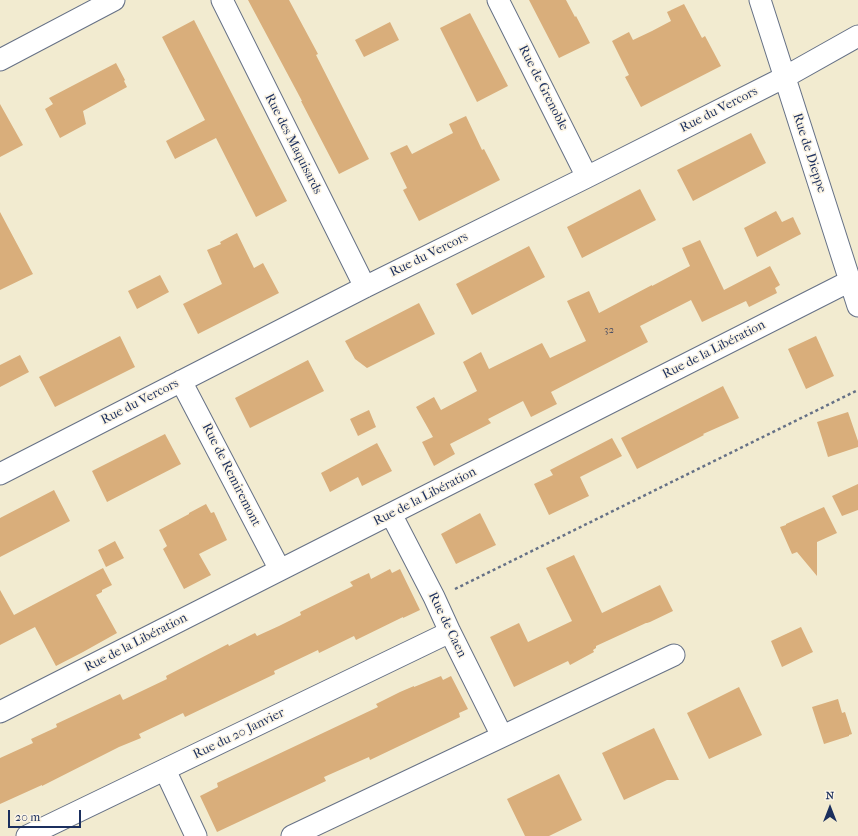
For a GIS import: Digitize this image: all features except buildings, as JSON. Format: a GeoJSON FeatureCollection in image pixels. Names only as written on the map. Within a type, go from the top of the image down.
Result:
{"type":"FeatureCollection","features":[{"type":"Feature","properties":{"kind":"street"},"geometry":{"type":"LineString","coordinates":[[0,60],[114,0]]}},
{"type":"Feature","properties":{"kind":"street","name":"Rue des Maquisards"},"geometry":{"type":"LineString","coordinates":[[222,0],[365,287]]}},
{"type":"Feature","properties":{"kind":"street","name":"Rue de Grenoble"},"geometry":{"type":"LineString","coordinates":[[498,0],[587,177]]}},
{"type":"Feature","properties":{"kind":"street","name":"Rue de Dieppe"},"geometry":{"type":"LineString","coordinates":[[760,0],[858,306]]}},
{"type":"Feature","properties":{"kind":"street","name":"Rue du Vercors"},"geometry":{"type":"LineString","coordinates":[[0,474],[365,287],[785,77],[858,36]]}},
{"type":"Feature","properties":{"kind":"street","name":"Rue de la Libération"},"geometry":{"type":"LineString","coordinates":[[0,712],[850,281]]}},
{"type":"Feature","properties":{"kind":"street","name":"Rue de Remiremont"},"geometry":{"type":"LineString","coordinates":[[182,381],[280,570]]}},
{"type":"Feature","properties":{"kind":"street","name":"Rue de Caen"},"geometry":{"type":"LineString","coordinates":[[391,514],[502,736]]}},
{"type":"Feature","properties":{"kind":"street","name":"Rue du 20 Janvier"},"geometry":{"type":"LineString","coordinates":[[27,836],[450,632]]}},
{"type":"Feature","properties":{"kind":"street"},"geometry":{"type":"LineString","coordinates":[[292,836],[674,655]]}},
{"type":"Feature","properties":{"kind":"street"},"geometry":{"type":"LineString","coordinates":[[165,770],[196,836]]}},
{"type":"Feature","properties":{"kind":"path"},"geometry":{"type":"LineString","coordinates":[[434,598],[451,591],[858,390]]}}]}
